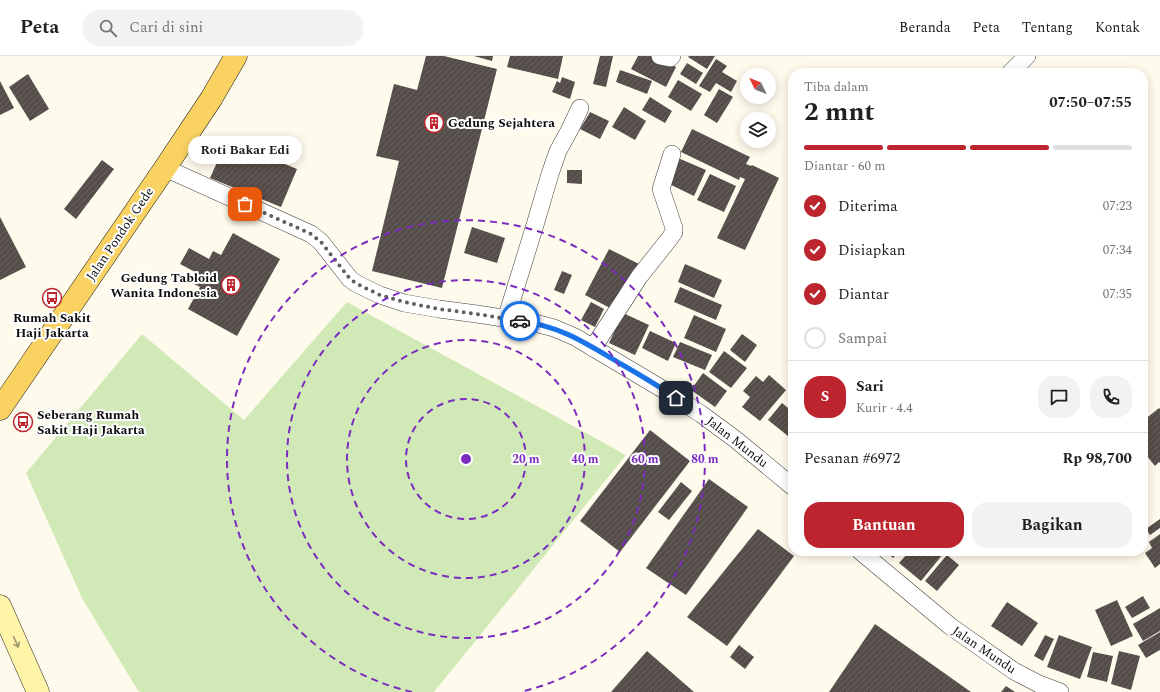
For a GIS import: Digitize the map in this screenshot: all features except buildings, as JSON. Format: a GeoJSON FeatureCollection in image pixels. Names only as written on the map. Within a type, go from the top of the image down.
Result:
{"type":"FeatureCollection","features":[{"type":"Feature","properties":{"kind":"main road","name":"Jalan Pondok Gede"},"geometry":{"type":"LineString","coordinates":[[0,409],[165,168],[211,99],[236,56]]}},
{"type":"Feature","properties":{"kind":"street"},"geometry":{"type":"LineString","coordinates":[[660,56],[670,58],[672,56]]}},
{"type":"Feature","properties":{"kind":"street"},"geometry":{"type":"LineString","coordinates":[[1015,68],[1027,56]]}},
{"type":"Feature","properties":{"kind":"street"},"geometry":{"type":"LineString","coordinates":[[506,319],[558,151],[580,108]]}},
{"type":"Feature","properties":{"kind":"street"},"geometry":{"type":"LineString","coordinates":[[593,348],[639,277],[674,232],[661,189],[672,154]]}},
{"type":"Feature","properties":{"kind":"street","name":"Jalan Mundu"},"geometry":{"type":"LineString","coordinates":[[165,168],[311,234],[321,242],[350,279],[380,295],[432,308],[535,323],[554,328],[575,337],[701,414],[735,439],[788,483]]}},
{"type":"Feature","properties":{"kind":"street","name":"Jalan Mundu"},"geometry":{"type":"LineString","coordinates":[[866,556],[950,626],[1014,671],[1039,684],[1060,692]]}},
{"type":"Feature","properties":{"kind":"street"},"geometry":{"type":"LineString","coordinates":[[0,606],[38,692]]}},
{"type":"Feature","properties":{"kind":"green space"},"geometry":{"type":"Polygon","coordinates":[[[347,302],[626,455],[434,692],[140,692],[82,598],[26,473],[142,334],[244,420],[347,302]]]}},
{"type":"Feature","properties":{"kind":"way so far"},"geometry":{"type":"LineString","coordinates":[[245,204],[311,234],[321,242],[350,279],[380,295],[404,302],[439,309],[520,321]]}},
{"type":"Feature","properties":{"kind":"place","name":"Gedung Sejahtera"},"geometry":{"type":"Point","coordinates":[434,123]}},
{"type":"Feature","properties":{"kind":"place","name":"Roti Bakar Edi"},"geometry":{"type":"Point","coordinates":[245,204]}},
{"type":"Feature","properties":{"kind":"place","name":"Gedung Tabloid Wanita Indonesia"},"geometry":{"type":"Point","coordinates":[231,285]}},
{"type":"Feature","properties":{"kind":"place","name":"Rumah Sakit Haji Jakarta"},"geometry":{"type":"Point","coordinates":[52,298]}},
{"type":"Feature","properties":{"kind":"place","name":"Seberang Rumah Sakit Haji Jakarta"},"geometry":{"type":"Point","coordinates":[23,422]}},
{"type":"Feature","properties":{"kind":"route"},"geometry":{"type":"LineString","coordinates":[[520,321],[554,328],[575,337],[676,398]]}}]}
